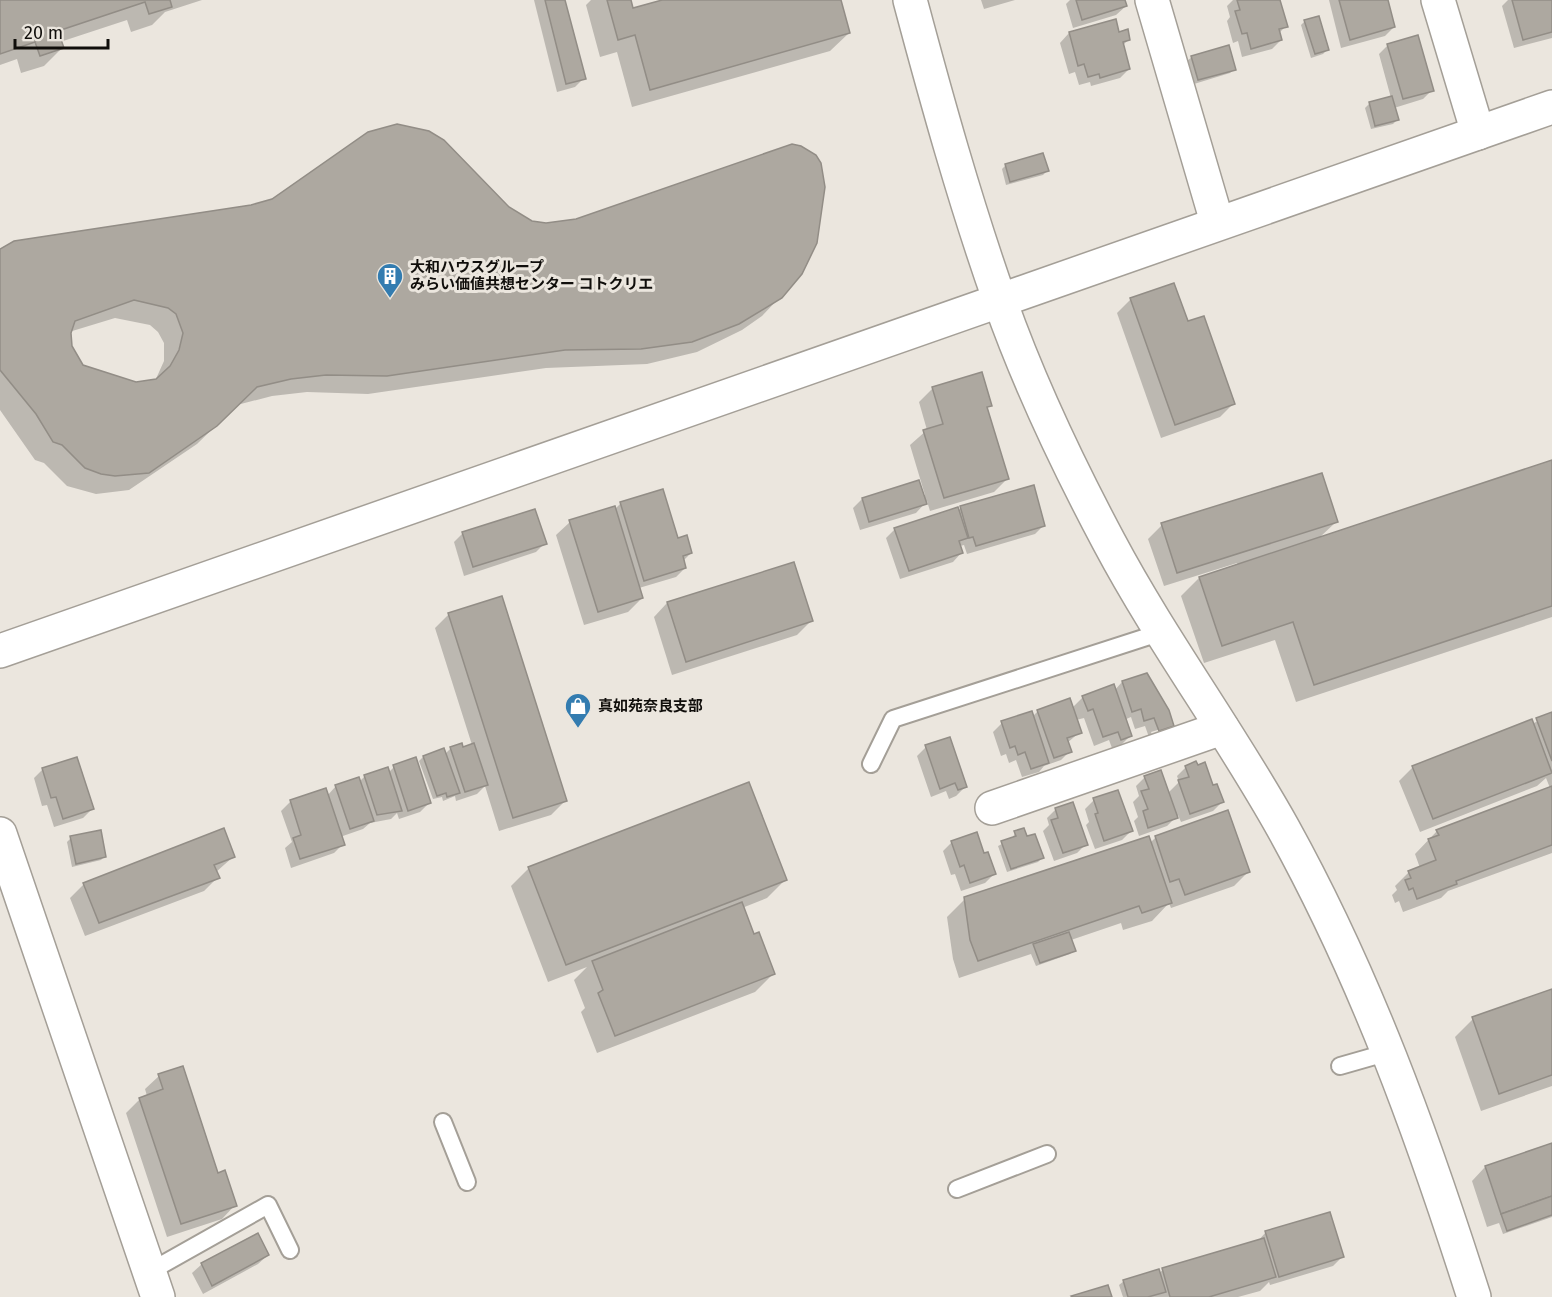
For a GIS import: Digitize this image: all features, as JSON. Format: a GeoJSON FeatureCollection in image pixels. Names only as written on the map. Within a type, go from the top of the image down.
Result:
{"type":"FeatureCollection","features":[{"type":"Feature","properties":{"kind":"street"},"geometry":{"type":"LineString","coordinates":[[909,0],[999,300],[1062,445],[1109,542],[1283,828],[1345,950],[1389,1052],[1427,1150],[1474,1297]]}},
{"type":"Feature","properties":{"kind":"street"},"geometry":{"type":"LineString","coordinates":[[1152,0],[1217,222]]}},
{"type":"Feature","properties":{"kind":"street"},"geometry":{"type":"LineString","coordinates":[[1438,0],[1478,133]]}},
{"type":"Feature","properties":{"kind":"street"},"geometry":{"type":"LineString","coordinates":[[0,651],[1552,106]]}},
{"type":"Feature","properties":{"kind":"street"},"geometry":{"type":"LineString","coordinates":[[992,808],[1222,729]]}},
{"type":"Feature","properties":{"kind":"street"},"geometry":{"type":"LineString","coordinates":[[0,834],[154,1284]]}},
{"type":"Feature","properties":{"kind":"lane"},"geometry":{"type":"LineString","coordinates":[[871,764],[893,719],[1162,632]]}},
{"type":"Feature","properties":{"kind":"lane"},"geometry":{"type":"LineString","coordinates":[[1340,1066],[1389,1052]]}},
{"type":"Feature","properties":{"kind":"lane"},"geometry":{"type":"LineString","coordinates":[[443,1122],[467,1182]]}},
{"type":"Feature","properties":{"kind":"lane"},"geometry":{"type":"LineString","coordinates":[[957,1189],[1047,1154]]}},
{"type":"Feature","properties":{"kind":"lane"},"geometry":{"type":"LineString","coordinates":[[154,1284],[268,1205],[290,1250]]}},
{"type":"Feature","properties":{"kind":"building"},"geometry":{"type":"Polygon","coordinates":[[[0,0],[170,0],[172,7],[149,14],[145,2],[58,31],[64,48],[40,56],[35,42],[0,54],[0,0]]]}},
{"type":"Feature","properties":{"kind":"building"},"geometry":{"type":"Polygon","coordinates":[[[545,0],[565,0],[586,79],[566,84],[545,0]]]}},
{"type":"Feature","properties":{"kind":"building"},"geometry":{"type":"Polygon","coordinates":[[[607,0],[631,0],[633,8],[662,0],[841,0],[850,33],[650,90],[635,35],[618,40],[607,0]]]}},
{"type":"Feature","properties":{"kind":"building"},"geometry":{"type":"Polygon","coordinates":[[[1076,0],[1125,0],[1127,6],[1082,20],[1076,0]]]}},
{"type":"Feature","properties":{"kind":"building"},"geometry":{"type":"Polygon","coordinates":[[[1237,0],[1280,0],[1288,27],[1279,29],[1282,40],[1251,49],[1247,33],[1242,34],[1235,11],[1240,10],[1237,0]]]}},
{"type":"Feature","properties":{"kind":"building"},"geometry":{"type":"Polygon","coordinates":[[[1339,0],[1388,0],[1395,27],[1350,40],[1339,0]]]}},
{"type":"Feature","properties":{"kind":"building"},"geometry":{"type":"Polygon","coordinates":[[[1512,0],[1552,0],[1552,32],[1523,40],[1512,0]]]}},
{"type":"Feature","properties":{"kind":"building"},"geometry":{"type":"Polygon","coordinates":[[[1319,16],[1329,50],[1315,54],[1304,20],[1319,16]]]}},
{"type":"Feature","properties":{"kind":"building"},"geometry":{"type":"Polygon","coordinates":[[[1116,19],[1119,32],[1128,29],[1130,40],[1123,42],[1130,69],[1100,78],[1099,74],[1088,77],[1084,64],[1078,66],[1069,32],[1116,19]]]}},
{"type":"Feature","properties":{"kind":"building"},"geometry":{"type":"Polygon","coordinates":[[[1418,35],[1434,91],[1403,99],[1387,44],[1418,35]]]}},
{"type":"Feature","properties":{"kind":"building"},"geometry":{"type":"Polygon","coordinates":[[[1229,45],[1236,70],[1198,80],[1191,56],[1229,45]]]}},
{"type":"Feature","properties":{"kind":"building"},"geometry":{"type":"Polygon","coordinates":[[[1392,96],[1399,120],[1375,126],[1369,102],[1392,96]]]}},
{"type":"Feature","properties":{"kind":"building","name":"大和ハウスグループ みらい価値共想センター コトクリエ"},"geometry":{"type":"Polygon","coordinates":[[[397,124],[429,131],[444,140],[509,207],[532,221],[546,223],[576,219],[792,144],[801,146],[816,155],[821,163],[825,187],[817,243],[802,274],[782,298],[739,324],[692,342],[641,349],[565,350],[387,376],[326,375],[291,379],[257,387],[217,426],[149,473],[115,476],[101,474],[85,468],[62,445],[53,442],[36,414],[0,370],[0,249],[14,241],[251,205],[272,199],[368,132],[397,124]],[[134,300],[75,321],[71,333],[72,346],[83,365],[136,382],[156,379],[170,366],[179,350],[183,333],[176,314],[168,308],[134,300]]]}},
{"type":"Feature","properties":{"kind":"building"},"geometry":{"type":"Polygon","coordinates":[[[1043,153],[1049,171],[1010,182],[1005,164],[1043,153]]]}},
{"type":"Feature","properties":{"kind":"building"},"geometry":{"type":"Polygon","coordinates":[[[1174,283],[1188,321],[1204,316],[1235,404],[1175,425],[1130,298],[1174,283]]]}},
{"type":"Feature","properties":{"kind":"building"},"geometry":{"type":"Polygon","coordinates":[[[982,372],[992,406],[987,407],[1009,479],[944,498],[923,430],[943,424],[932,387],[982,372]]]}},
{"type":"Feature","properties":{"kind":"building"},"geometry":{"type":"Polygon","coordinates":[[[1552,460],[1552,606],[1314,685],[1293,622],[1222,646],[1199,577],[1552,460]]]}},
{"type":"Feature","properties":{"kind":"building"},"geometry":{"type":"Polygon","coordinates":[[[1322,473],[1338,522],[1177,573],[1161,523],[1322,473]]]}},
{"type":"Feature","properties":{"kind":"building"},"geometry":{"type":"Polygon","coordinates":[[[919,480],[927,504],[869,522],[862,498],[919,480]]]}},
{"type":"Feature","properties":{"kind":"building"},"geometry":{"type":"Polygon","coordinates":[[[1034,485],[1045,526],[976,546],[973,537],[969,538],[960,506],[1034,485]]]}},
{"type":"Feature","properties":{"kind":"building"},"geometry":{"type":"Polygon","coordinates":[[[663,489],[678,538],[687,535],[692,553],[683,556],[686,568],[644,581],[620,502],[663,489]]]}},
{"type":"Feature","properties":{"kind":"building"},"geometry":{"type":"Polygon","coordinates":[[[615,506],[643,598],[598,612],[569,520],[615,506]]]}},
{"type":"Feature","properties":{"kind":"building"},"geometry":{"type":"Polygon","coordinates":[[[958,507],[968,538],[959,541],[963,553],[909,571],[894,528],[958,507]]]}},
{"type":"Feature","properties":{"kind":"building"},"geometry":{"type":"Polygon","coordinates":[[[535,509],[547,544],[473,567],[462,532],[535,509]]]}},
{"type":"Feature","properties":{"kind":"building"},"geometry":{"type":"Polygon","coordinates":[[[794,562],[813,621],[686,662],[667,602],[794,562]]]}},
{"type":"Feature","properties":{"kind":"building"},"geometry":{"type":"Polygon","coordinates":[[[502,596],[567,801],[513,818],[448,613],[502,596]]]}},
{"type":"Feature","properties":{"kind":"building"},"geometry":{"type":"Polygon","coordinates":[[[1147,673],[1169,710],[1174,726],[1159,731],[1154,718],[1144,721],[1141,709],[1132,712],[1122,681],[1147,673]]]}},
{"type":"Feature","properties":{"kind":"building"},"geometry":{"type":"Polygon","coordinates":[[[1114,684],[1132,736],[1121,740],[1118,732],[1103,737],[1093,709],[1088,711],[1082,696],[1114,684]]]}},
{"type":"Feature","properties":{"kind":"building"},"geometry":{"type":"Polygon","coordinates":[[[1070,698],[1082,733],[1067,738],[1072,752],[1054,758],[1037,710],[1070,698]]]}},
{"type":"Feature","properties":{"kind":"building"},"geometry":{"type":"Polygon","coordinates":[[[1032,711],[1049,763],[1031,769],[1025,752],[1018,755],[1015,746],[1010,748],[1001,721],[1032,711]]]}},
{"type":"Feature","properties":{"kind":"building"},"geometry":{"type":"Polygon","coordinates":[[[1552,712],[1552,761],[1536,718],[1552,712]]]}},
{"type":"Feature","properties":{"kind":"building"},"geometry":{"type":"Polygon","coordinates":[[[1532,719],[1552,773],[1433,819],[1412,766],[1532,719]]]}},
{"type":"Feature","properties":{"kind":"building"},"geometry":{"type":"Polygon","coordinates":[[[950,737],[967,787],[958,790],[955,783],[940,789],[925,745],[950,737]]]}},
{"type":"Feature","properties":{"kind":"building"},"geometry":{"type":"Polygon","coordinates":[[[462,743],[463,747],[474,743],[488,785],[465,792],[450,747],[462,743]]]}},
{"type":"Feature","properties":{"kind":"building"},"geometry":{"type":"Polygon","coordinates":[[[444,748],[460,793],[447,797],[446,793],[437,796],[423,756],[444,748]]]}},
{"type":"Feature","properties":{"kind":"building"},"geometry":{"type":"Polygon","coordinates":[[[77,757],[94,809],[63,819],[56,797],[51,798],[42,768],[77,757]]]}},
{"type":"Feature","properties":{"kind":"building"},"geometry":{"type":"Polygon","coordinates":[[[416,757],[431,803],[408,811],[393,765],[416,757]]]}},
{"type":"Feature","properties":{"kind":"building"},"geometry":{"type":"Polygon","coordinates":[[[1196,761],[1198,765],[1205,762],[1213,785],[1217,784],[1224,802],[1190,814],[1178,780],[1189,777],[1185,766],[1196,761]]]}},
{"type":"Feature","properties":{"kind":"building"},"geometry":{"type":"Polygon","coordinates":[[[388,767],[402,811],[377,815],[364,775],[388,767]]]}},
{"type":"Feature","properties":{"kind":"building"},"geometry":{"type":"Polygon","coordinates":[[[1161,770],[1178,818],[1148,828],[1143,811],[1148,809],[1141,791],[1149,789],[1144,776],[1161,770]]]}},
{"type":"Feature","properties":{"kind":"building"},"geometry":{"type":"Polygon","coordinates":[[[359,777],[374,821],[350,829],[335,785],[359,777]]]}},
{"type":"Feature","properties":{"kind":"building"},"geometry":{"type":"Polygon","coordinates":[[[749,782],[787,880],[566,965],[528,867],[749,782]]]}},
{"type":"Feature","properties":{"kind":"building"},"geometry":{"type":"Polygon","coordinates":[[[1552,786],[1552,845],[1456,881],[1457,884],[1417,899],[1413,888],[1409,890],[1405,880],[1411,878],[1408,871],[1436,860],[1428,839],[1439,835],[1436,830],[1552,786]]]}},
{"type":"Feature","properties":{"kind":"building"},"geometry":{"type":"Polygon","coordinates":[[[326,788],[345,845],[300,859],[293,838],[301,835],[290,800],[326,788]]]}},
{"type":"Feature","properties":{"kind":"building"},"geometry":{"type":"Polygon","coordinates":[[[1118,790],[1133,831],[1104,841],[1095,814],[1098,813],[1093,798],[1118,790]]]}},
{"type":"Feature","properties":{"kind":"building"},"geometry":{"type":"Polygon","coordinates":[[[1073,802],[1088,845],[1063,853],[1051,820],[1058,818],[1055,808],[1073,802]]]}},
{"type":"Feature","properties":{"kind":"building"},"geometry":{"type":"Polygon","coordinates":[[[1228,810],[1250,872],[1185,895],[1179,879],[1170,882],[1155,836],[1228,810]]]}},
{"type":"Feature","properties":{"kind":"building"},"geometry":{"type":"Polygon","coordinates":[[[224,828],[235,857],[214,865],[220,878],[99,923],[83,883],[224,828]]]}},
{"type":"Feature","properties":{"kind":"building"},"geometry":{"type":"Polygon","coordinates":[[[1024,828],[1027,836],[1035,834],[1044,858],[1011,869],[1001,841],[1016,836],[1014,831],[1024,828]]]}},
{"type":"Feature","properties":{"kind":"building"},"geometry":{"type":"Polygon","coordinates":[[[101,830],[106,857],[76,864],[70,836],[101,830]]]}},
{"type":"Feature","properties":{"kind":"building"},"geometry":{"type":"Polygon","coordinates":[[[977,832],[984,853],[988,852],[996,874],[970,883],[964,865],[960,867],[951,841],[977,832]]]}},
{"type":"Feature","properties":{"kind":"building"},"geometry":{"type":"Polygon","coordinates":[[[1149,836],[1172,903],[1142,913],[1139,906],[978,961],[970,940],[964,897],[1149,836]]]}},
{"type":"Feature","properties":{"kind":"building"},"geometry":{"type":"Polygon","coordinates":[[[742,902],[754,934],[759,932],[775,974],[615,1036],[598,993],[603,990],[592,961],[742,902]]]}},
{"type":"Feature","properties":{"kind":"building"},"geometry":{"type":"Polygon","coordinates":[[[1069,932],[1076,951],[1040,963],[1033,944],[1069,932]]]}},
{"type":"Feature","properties":{"kind":"building"},"geometry":{"type":"Polygon","coordinates":[[[1552,989],[1552,1075],[1499,1094],[1472,1017],[1552,989]]]}},
{"type":"Feature","properties":{"kind":"building"},"geometry":{"type":"Polygon","coordinates":[[[183,1066],[218,1173],[225,1170],[237,1206],[181,1224],[139,1098],[163,1089],[158,1074],[183,1066]]]}},
{"type":"Feature","properties":{"kind":"building"},"geometry":{"type":"Polygon","coordinates":[[[1552,1143],[1552,1196],[1501,1214],[1485,1166],[1552,1143]]]}},
{"type":"Feature","properties":{"kind":"building"},"geometry":{"type":"Polygon","coordinates":[[[1552,1196],[1552,1215],[1507,1231],[1501,1214],[1552,1196]]]}},
{"type":"Feature","properties":{"kind":"building"},"geometry":{"type":"Polygon","coordinates":[[[1330,1212],[1344,1257],[1279,1277],[1265,1231],[1330,1212]]]}},
{"type":"Feature","properties":{"kind":"building"},"geometry":{"type":"Polygon","coordinates":[[[258,1233],[269,1255],[212,1286],[201,1263],[258,1233]]]}},
{"type":"Feature","properties":{"kind":"building"},"geometry":{"type":"Polygon","coordinates":[[[1264,1238],[1276,1277],[1209,1297],[1170,1297],[1162,1268],[1264,1238]]]}},
{"type":"Feature","properties":{"kind":"building"},"geometry":{"type":"Polygon","coordinates":[[[1159,1269],[1166,1292],[1148,1297],[1128,1297],[1123,1280],[1159,1269]]]}},
{"type":"Feature","properties":{"kind":"building"},"geometry":{"type":"Polygon","coordinates":[[[1108,1285],[1112,1297],[1071,1296],[1108,1285]]]}},
{"type":"Feature","properties":{"kind":"place","name":"大和ハウスグループ みらい価値共想センター コトクリエ"},"geometry":{"type":"Point","coordinates":[390,299]}},
{"type":"Feature","properties":{"kind":"place","name":"真如苑奈良支部"},"geometry":{"type":"Point","coordinates":[578,729]}}]}
